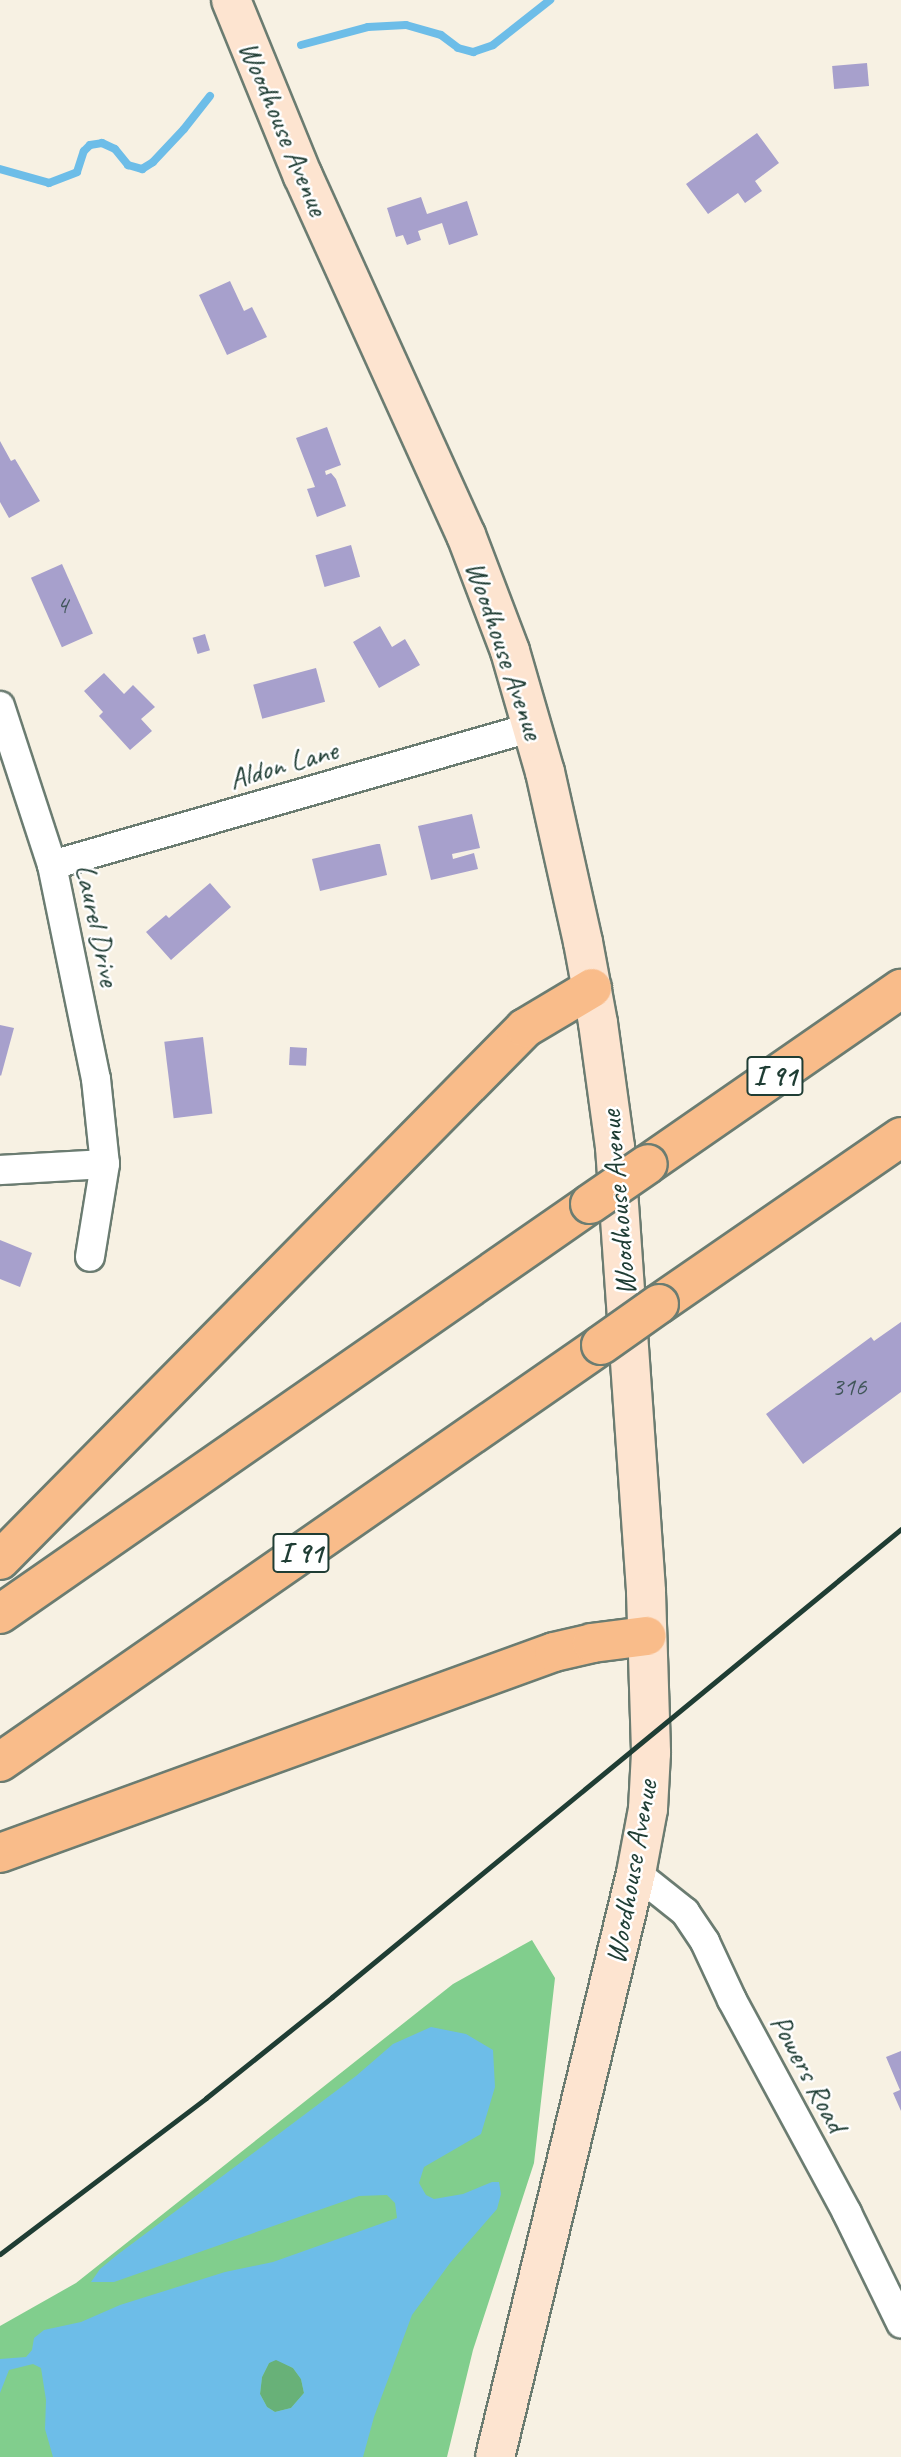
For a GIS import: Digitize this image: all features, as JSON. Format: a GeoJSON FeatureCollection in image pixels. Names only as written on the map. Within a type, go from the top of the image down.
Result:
{"type":"FeatureCollection","features":[{"type":"Feature","properties":{"kind":"highway"},"geometry":{"type":"LineString","coordinates":[[0,1560],[525,1028],[592,988]]}},
{"type":"Feature","properties":{"kind":"highway","name":"I 91"},"geometry":{"type":"LineString","coordinates":[[0,1614],[901,989]]}},
{"type":"Feature","properties":{"kind":"highway","name":"I 91"},"geometry":{"type":"LineString","coordinates":[[0,1762],[901,1137]]}},
{"type":"Feature","properties":{"kind":"highway"},"geometry":{"type":"LineString","coordinates":[[0,1853],[554,1652],[592,1643],[648,1636]]}},
{"type":"Feature","properties":{"kind":"main road","name":"Woodhouse Avenue"},"geometry":{"type":"LineString","coordinates":[[230,0],[298,164],[466,535],[510,651],[533,727],[563,850],[592,988],[607,1083],[617,1174],[635,1409],[648,1636],[650,1781],[636,1873],[495,2457]]}},
{"type":"Feature","properties":{"kind":"street","name":"Laurel Drive"},"geometry":{"type":"LineString","coordinates":[[0,706],[52,865],[96,1079],[105,1164],[90,1257]]}},
{"type":"Feature","properties":{"kind":"street","name":"Aldon Lane"},"geometry":{"type":"LineString","coordinates":[[52,865],[533,727]]}},
{"type":"Feature","properties":{"kind":"street"},"geometry":{"type":"LineString","coordinates":[[0,1170],[105,1164]]}},
{"type":"Feature","properties":{"kind":"street","name":"Powers Road"},"geometry":{"type":"LineString","coordinates":[[636,1873],[685,1912],[705,1941],[732,2000],[847,2213],[901,2323]]}},
{"type":"Feature","properties":{"kind":"green space"},"geometry":{"type":"Polygon","coordinates":[[[532,1940],[555,1978],[534,2163],[473,2350],[447,2457],[0,2457],[0,2326],[76,2283],[453,1984],[532,1940]]]}},
{"type":"Feature","properties":{"kind":"green space"},"geometry":{"type":"Polygon","coordinates":[[[276,2359],[293,2368],[301,2379],[304,2393],[291,2408],[275,2412],[267,2407],[260,2394],[262,2377],[269,2363],[276,2359]]]}},
{"type":"Feature","properties":{"kind":"water"},"geometry":{"type":"Polygon","coordinates":[[[431,2027],[466,2034],[493,2050],[495,2087],[481,2134],[424,2167],[419,2183],[426,2195],[434,2199],[463,2194],[492,2182],[499,2182],[501,2194],[497,2209],[450,2263],[412,2315],[374,2417],[363,2457],[53,2457],[45,2429],[46,2400],[41,2368],[33,2364],[9,2370],[0,2393],[0,2359],[26,2357],[32,2350],[34,2338],[44,2330],[81,2322],[120,2305],[225,2272],[273,2262],[397,2218],[395,2203],[387,2195],[359,2196],[114,2282],[91,2282],[100,2269],[117,2255],[356,2076],[393,2044],[431,2027]],[[276,2360],[269,2363],[262,2377],[260,2394],[267,2407],[275,2412],[291,2408],[304,2393],[301,2379],[293,2368],[276,2360]]]}},
{"type":"Feature","properties":{"kind":"building"},"geometry":{"type":"Polygon","coordinates":[[[867,63],[869,86],[834,89],[832,66],[867,63]]]}},
{"type":"Feature","properties":{"kind":"building"},"geometry":{"type":"Polygon","coordinates":[[[757,133],[779,163],[755,181],[762,191],[745,203],[738,193],[708,214],[686,184],[757,133]]]}},
{"type":"Feature","properties":{"kind":"building"},"geometry":{"type":"Polygon","coordinates":[[[421,197],[427,214],[467,201],[478,235],[449,245],[442,223],[418,231],[421,240],[407,245],[403,235],[396,237],[387,208],[421,197]]]}},
{"type":"Feature","properties":{"kind":"building"},"geometry":{"type":"Polygon","coordinates":[[[230,281],[244,311],[252,307],[267,337],[227,355],[199,295],[230,281]]]}},
{"type":"Feature","properties":{"kind":"building"},"geometry":{"type":"Polygon","coordinates":[[[327,427],[341,465],[325,471],[326,475],[331,473],[336,479],[346,506],[317,517],[307,489],[315,487],[296,438],[327,427]]]}},
{"type":"Feature","properties":{"kind":"building"},"geometry":{"type":"Polygon","coordinates":[[[0,441],[11,461],[15,459],[40,501],[9,518],[0,502],[0,441]]]}},
{"type":"Feature","properties":{"kind":"building"},"geometry":{"type":"Polygon","coordinates":[[[351,545],[360,577],[325,587],[315,555],[351,545]]]}},
{"type":"Feature","properties":{"kind":"building"},"geometry":{"type":"Polygon","coordinates":[[[62,564],[93,633],[62,647],[31,578],[62,564]]]}},
{"type":"Feature","properties":{"kind":"building"},"geometry":{"type":"Polygon","coordinates":[[[380,626],[392,647],[405,639],[420,665],[379,688],[353,642],[380,626]]]}},
{"type":"Feature","properties":{"kind":"building"},"geometry":{"type":"Polygon","coordinates":[[[205,634],[210,650],[198,654],[193,638],[205,634]]]}},
{"type":"Feature","properties":{"kind":"building"},"geometry":{"type":"Polygon","coordinates":[[[316,668],[325,702],[262,719],[253,685],[316,668]]]}},
{"type":"Feature","properties":{"kind":"building"},"geometry":{"type":"Polygon","coordinates":[[[104,673],[124,694],[133,685],[155,707],[141,719],[152,731],[130,750],[99,716],[103,712],[84,691],[104,673]]]}},
{"type":"Feature","properties":{"kind":"building"},"geometry":{"type":"Polygon","coordinates":[[[472,814],[480,848],[452,854],[453,859],[474,853],[478,869],[431,880],[418,826],[472,814]]]}},
{"type":"Feature","properties":{"kind":"building"},"geometry":{"type":"Polygon","coordinates":[[[380,844],[387,875],[320,891],[312,859],[380,844]]]}},
{"type":"Feature","properties":{"kind":"building"},"geometry":{"type":"Polygon","coordinates":[[[210,883],[231,907],[171,960],[146,932],[166,915],[169,918],[210,883]]]}},
{"type":"Feature","properties":{"kind":"building"},"geometry":{"type":"Polygon","coordinates":[[[0,1025],[14,1028],[1,1076],[0,1075],[0,1025]]]}},
{"type":"Feature","properties":{"kind":"building"},"geometry":{"type":"Polygon","coordinates":[[[203,1037],[212,1113],[174,1118],[164,1042],[203,1037]]]}},
{"type":"Feature","properties":{"kind":"building"},"geometry":{"type":"Polygon","coordinates":[[[290,1047],[307,1048],[306,1066],[289,1065],[290,1047]]]}},
{"type":"Feature","properties":{"kind":"building"},"geometry":{"type":"Polygon","coordinates":[[[0,1240],[32,1253],[20,1287],[0,1279],[0,1240]]]}},
{"type":"Feature","properties":{"kind":"building"},"geometry":{"type":"Polygon","coordinates":[[[901,1322],[901,1392],[803,1464],[766,1414],[871,1337],[874,1341],[901,1322]]]}},
{"type":"Feature","properties":{"kind":"building"},"geometry":{"type":"Polygon","coordinates":[[[901,2051],[901,2111],[893,2093],[900,2090],[886,2057],[901,2051]]]}},
{"type":"Feature","properties":{"kind":"waterway"},"geometry":{"type":"LineString","coordinates":[[301,45],[368,27],[406,25],[441,35],[458,48],[473,52],[493,45],[550,0]]}},
{"type":"Feature","properties":{"kind":"waterway"},"geometry":{"type":"LineString","coordinates":[[0,169],[49,183],[77,172],[84,151],[90,145],[102,143],[115,149],[128,165],[142,169],[153,162],[184,129],[210,96]]}},
{"type":"Feature","properties":{"kind":"railway"},"geometry":{"type":"LineString","coordinates":[[0,2254],[206,2098],[332,1997],[901,1529]]}}]}
